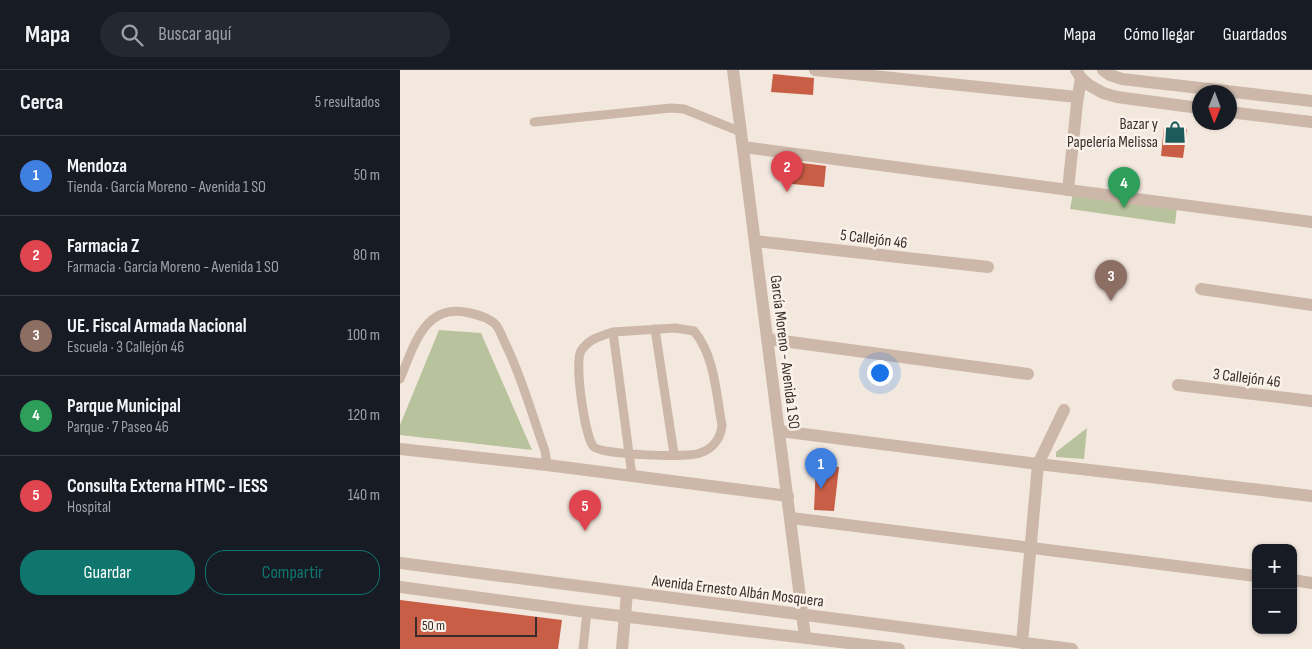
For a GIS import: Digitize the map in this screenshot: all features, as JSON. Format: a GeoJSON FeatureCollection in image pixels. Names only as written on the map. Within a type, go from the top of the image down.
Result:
{"type":"FeatureCollection","features":[{"type":"Feature","properties":{"kind":"street","name":"García Moreno - Avenida 1 SO"},"geometry":{"type":"LineString","coordinates":[[734,70],[805,637]]}},
{"type":"Feature","properties":{"kind":"street"},"geometry":{"type":"LineString","coordinates":[[815,70],[1078,97]]}},
{"type":"Feature","properties":{"kind":"street"},"geometry":{"type":"LineString","coordinates":[[1103,70],[1110,75],[1122,79],[1312,101]]}},
{"type":"Feature","properties":{"kind":"street"},"geometry":{"type":"LineString","coordinates":[[1068,190],[1079,74]]}},
{"type":"Feature","properties":{"kind":"street"},"geometry":{"type":"LineString","coordinates":[[1079,74],[1089,85],[1103,93],[1116,97],[1192,107]]}},
{"type":"Feature","properties":{"kind":"street"},"geometry":{"type":"LineString","coordinates":[[1237,113],[1312,122]]}},
{"type":"Feature","properties":{"kind":"street"},"geometry":{"type":"LineString","coordinates":[[743,147],[1312,222]]}},
{"type":"Feature","properties":{"kind":"street","name":"5 Callejón 46"},"geometry":{"type":"LineString","coordinates":[[755,241],[988,267]]}},
{"type":"Feature","properties":{"kind":"street"},"geometry":{"type":"LineString","coordinates":[[1201,289],[1312,306]]}},
{"type":"Feature","properties":{"kind":"street"},"geometry":{"type":"LineString","coordinates":[[768,339],[1028,374]]}},
{"type":"Feature","properties":{"kind":"street","name":"3 Callejón 46"},"geometry":{"type":"LineString","coordinates":[[1178,385],[1312,401]]}},
{"type":"Feature","properties":{"kind":"street"},"geometry":{"type":"LineString","coordinates":[[1022,643],[1038,464],[1064,410]]}},
{"type":"Feature","properties":{"kind":"street"},"geometry":{"type":"LineString","coordinates":[[780,431],[1312,496]]}},
{"type":"Feature","properties":{"kind":"street"},"geometry":{"type":"LineString","coordinates":[[400,449],[547,465],[788,496]]}},
{"type":"Feature","properties":{"kind":"street"},"geometry":{"type":"LineString","coordinates":[[791,518],[1252,576]]}},
{"type":"Feature","properties":{"kind":"street","name":"Avenida Ernesto Albán Mosquera"},"geometry":{"type":"LineString","coordinates":[[400,564],[1072,649]]}},
{"type":"Feature","properties":{"kind":"street"},"geometry":{"type":"LineString","coordinates":[[1297,581],[1312,583]]}},
{"type":"Feature","properties":{"kind":"street"},"geometry":{"type":"LineString","coordinates":[[400,587],[587,612],[625,615],[898,649]]}},
{"type":"Feature","properties":{"kind":"street"},"geometry":{"type":"LineString","coordinates":[[622,649],[627,593]]}},
{"type":"Feature","properties":{"kind":"lane"},"geometry":{"type":"LineString","coordinates":[[534,122],[671,108],[684,109],[741,132]]}},
{"type":"Feature","properties":{"kind":"lane"},"geometry":{"type":"LineString","coordinates":[[400,379],[416,342],[426,324],[432,319],[439,314],[456,310],[478,314],[496,325],[513,360],[545,451],[547,465]]}},
{"type":"Feature","properties":{"kind":"lane"},"geometry":{"type":"LineString","coordinates":[[675,328],[694,331],[702,340],[709,357],[722,425],[721,434],[716,442],[699,454],[630,455],[596,449],[591,444],[585,423],[579,372],[580,352],[587,343],[596,337],[613,332],[675,328]]}},
{"type":"Feature","properties":{"kind":"lane"},"geometry":{"type":"LineString","coordinates":[[655,329],[674,454]]}},
{"type":"Feature","properties":{"kind":"lane"},"geometry":{"type":"LineString","coordinates":[[613,332],[632,476]]}},
{"type":"Feature","properties":{"kind":"lane"},"geometry":{"type":"LineString","coordinates":[[583,649],[587,612]]}},
{"type":"Feature","properties":{"kind":"green space"},"geometry":{"type":"Polygon","coordinates":[[[1073,193],[1177,207],[1175,224],[1070,209],[1073,193]]]}},
{"type":"Feature","properties":{"kind":"green space"},"geometry":{"type":"Polygon","coordinates":[[[439,330],[481,333],[532,450],[400,435],[400,425],[439,330]]]}},
{"type":"Feature","properties":{"kind":"green space"},"geometry":{"type":"Polygon","coordinates":[[[1087,428],[1084,459],[1056,457],[1056,452],[1087,428]]]}},
{"type":"Feature","properties":{"kind":"building"},"geometry":{"type":"Polygon","coordinates":[[[773,74],[814,78],[813,95],[771,92],[773,74]]]}},
{"type":"Feature","properties":{"kind":"building"},"geometry":{"type":"Polygon","coordinates":[[[1164,126],[1187,129],[1183,158],[1161,156],[1164,126]]]}},
{"type":"Feature","properties":{"kind":"building"},"geometry":{"type":"Polygon","coordinates":[[[794,162],[826,166],[824,187],[792,184],[794,162]]]}},
{"type":"Feature","properties":{"kind":"building"},"geometry":{"type":"Polygon","coordinates":[[[816,464],[839,467],[834,511],[814,510],[816,464]]]}},
{"type":"Feature","properties":{"kind":"building"},"geometry":{"type":"Polygon","coordinates":[[[400,600],[562,620],[558,649],[400,649],[400,600]]]}},
{"type":"Feature","properties":{"kind":"place","name":"Bazar y Papelería Melissa"},"geometry":{"type":"Point","coordinates":[1175,132]}},
{"type":"Feature","properties":{"kind":"place","name":"Farmacia Z"},"geometry":{"type":"Point","coordinates":[787,192]}},
{"type":"Feature","properties":{"kind":"place","name":"Parque Municipal"},"geometry":{"type":"Point","coordinates":[1124,208]}},
{"type":"Feature","properties":{"kind":"place","name":"UE. Fiscal Armada Nacional"},"geometry":{"type":"Point","coordinates":[1111,301]}},
{"type":"Feature","properties":{"kind":"place","name":"Mendoza"},"geometry":{"type":"Point","coordinates":[821,489]}},
{"type":"Feature","properties":{"kind":"place","name":"Consulta Externa HTMC - IESS"},"geometry":{"type":"Point","coordinates":[585,531]}}]}
